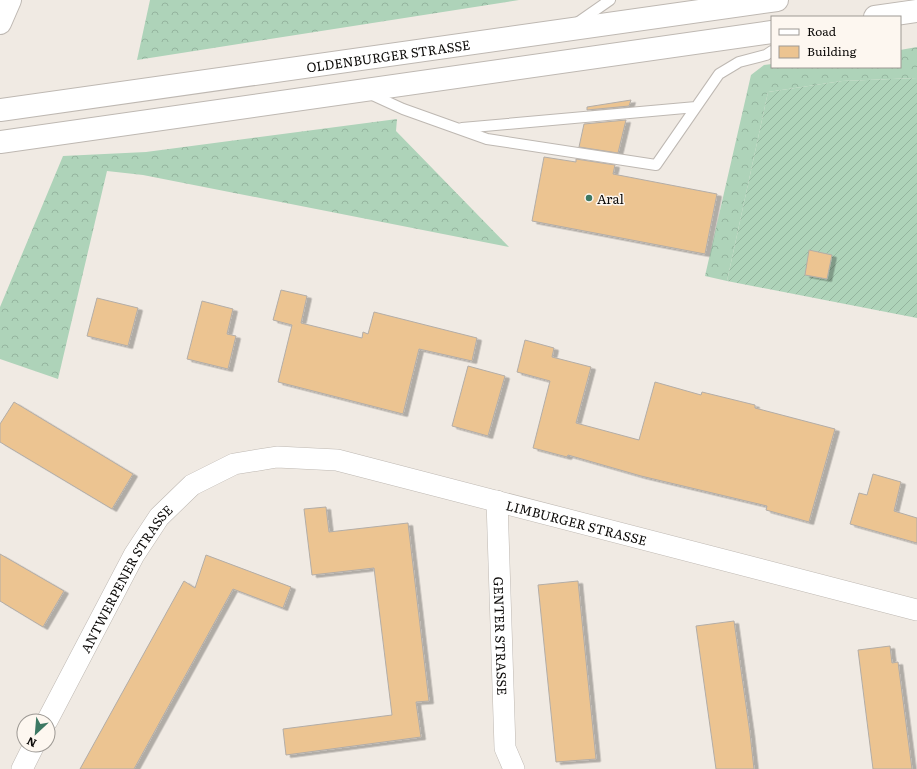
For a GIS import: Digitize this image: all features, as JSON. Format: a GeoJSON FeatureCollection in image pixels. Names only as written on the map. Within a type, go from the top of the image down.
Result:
{"type":"FeatureCollection","features":[{"type":"Feature","properties":{"kind":"main road"},"geometry":{"type":"LineString","coordinates":[[0,23],[10,0]]}},
{"type":"Feature","properties":{"kind":"main road","name":"OLDENBURGER STRASSE"},"geometry":{"type":"LineString","coordinates":[[0,110],[777,0]]}},
{"type":"Feature","properties":{"kind":"main road"},"geometry":{"type":"LineString","coordinates":[[882,16],[917,11]]}},
{"type":"Feature","properties":{"kind":"main road"},"geometry":{"type":"LineString","coordinates":[[0,142],[771,32]]}},
{"type":"Feature","properties":{"kind":"street","name":"LIMBURGER STRASSE"},"geometry":{"type":"LineString","coordinates":[[234,464],[277,458],[337,460],[917,610]]}},
{"type":"Feature","properties":{"kind":"street","name":"ANTWERPENER STRASSE"},"geometry":{"type":"LineString","coordinates":[[51,713],[134,555],[159,517],[192,485],[234,464]]}},
{"type":"Feature","properties":{"kind":"street","name":"GENTER STRASSE"},"geometry":{"type":"LineString","coordinates":[[497,501],[505,748],[514,769]]}},
{"type":"Feature","properties":{"kind":"street"},"geometry":{"type":"LineString","coordinates":[[22,769],[30,753]]}},
{"type":"Feature","properties":{"kind":"lane"},"geometry":{"type":"LineString","coordinates":[[567,30],[610,0]]}},
{"type":"Feature","properties":{"kind":"lane"},"geometry":{"type":"LineString","coordinates":[[362,91],[487,139],[656,165],[719,74],[739,62],[766,55],[771,52]]}},
{"type":"Feature","properties":{"kind":"lane"},"geometry":{"type":"LineString","coordinates":[[458,128],[696,107]]}},
{"type":"Feature","properties":{"kind":"green space"},"geometry":{"type":"Polygon","coordinates":[[[150,0],[519,0],[137,60],[150,0]]]}},
{"type":"Feature","properties":{"kind":"green space"},"geometry":{"type":"Polygon","coordinates":[[[917,47],[917,78],[842,81],[768,92],[727,281],[705,276],[751,75],[764,65],[771,64],[771,68],[901,68],[901,50],[917,47]]]}},
{"type":"Feature","properties":{"kind":"green space"},"geometry":{"type":"Polygon","coordinates":[[[917,78],[917,318],[727,281],[768,92],[842,81],[917,78]]]}},
{"type":"Feature","properties":{"kind":"green space"},"geometry":{"type":"Polygon","coordinates":[[[397,119],[396,131],[509,247],[143,175],[107,171],[58,379],[0,359],[0,307],[63,156],[146,152],[397,119]]]}},
{"type":"Feature","properties":{"kind":"building"},"geometry":{"type":"Polygon","coordinates":[[[631,100],[629,106],[587,110],[587,107],[631,100]]]}},
{"type":"Feature","properties":{"kind":"building"},"geometry":{"type":"Polygon","coordinates":[[[626,120],[618,153],[579,147],[584,124],[626,120]]]}},
{"type":"Feature","properties":{"kind":"building"},"geometry":{"type":"Polygon","coordinates":[[[544,157],[576,162],[576,159],[615,165],[613,174],[717,194],[705,254],[532,221],[544,157]]]}},
{"type":"Feature","properties":{"kind":"building"},"geometry":{"type":"Polygon","coordinates":[[[809,250],[832,255],[827,279],[805,275],[809,250]]]}},
{"type":"Feature","properties":{"kind":"building"},"geometry":{"type":"Polygon","coordinates":[[[281,290],[307,296],[301,323],[362,338],[363,332],[368,334],[374,312],[477,338],[472,361],[419,349],[403,414],[278,382],[292,325],[273,320],[281,290]]]}},
{"type":"Feature","properties":{"kind":"building"},"geometry":{"type":"Polygon","coordinates":[[[97,298],[138,308],[128,346],[87,336],[97,298]]]}},
{"type":"Feature","properties":{"kind":"building"},"geometry":{"type":"Polygon","coordinates":[[[202,301],[233,309],[227,334],[236,336],[228,369],[187,359],[202,301]]]}},
{"type":"Feature","properties":{"kind":"building"},"geometry":{"type":"Polygon","coordinates":[[[525,340],[554,348],[552,357],[591,367],[576,423],[639,440],[655,382],[701,395],[702,392],[755,405],[755,408],[835,429],[809,522],[766,510],[767,506],[641,476],[568,455],[567,457],[533,448],[550,381],[517,372],[525,340]]]}},
{"type":"Feature","properties":{"kind":"building"},"geometry":{"type":"Polygon","coordinates":[[[468,366],[505,376],[488,436],[452,426],[468,366]]]}},
{"type":"Feature","properties":{"kind":"building"},"geometry":{"type":"Polygon","coordinates":[[[14,402],[133,474],[112,509],[0,442],[0,424],[14,402]]]}},
{"type":"Feature","properties":{"kind":"building"},"geometry":{"type":"Polygon","coordinates":[[[873,474],[901,482],[894,511],[917,518],[917,543],[850,524],[859,493],[867,495],[873,474]]]}},
{"type":"Feature","properties":{"kind":"building"},"geometry":{"type":"Polygon","coordinates":[[[326,507],[329,532],[408,523],[429,701],[416,702],[421,737],[286,755],[283,729],[392,715],[374,568],[312,575],[304,509],[326,507]]]}},
{"type":"Feature","properties":{"kind":"building"},"geometry":{"type":"Polygon","coordinates":[[[0,554],[64,591],[43,627],[0,601],[0,554]]]}},
{"type":"Feature","properties":{"kind":"building"},"geometry":{"type":"Polygon","coordinates":[[[206,555],[291,587],[283,608],[233,589],[134,769],[80,769],[184,581],[195,588],[206,555]]]}},
{"type":"Feature","properties":{"kind":"building"},"geometry":{"type":"Polygon","coordinates":[[[578,581],[596,759],[556,762],[538,585],[578,581]]]}},
{"type":"Feature","properties":{"kind":"building"},"geometry":{"type":"Polygon","coordinates":[[[734,621],[754,769],[716,769],[696,626],[734,621]]]}},
{"type":"Feature","properties":{"kind":"building"},"geometry":{"type":"Polygon","coordinates":[[[890,646],[892,663],[898,662],[912,769],[873,769],[858,650],[890,646]]]}},
{"type":"Feature","properties":{"kind":"place","name":"Aral"},"geometry":{"type":"Point","coordinates":[589,198]}}]}
